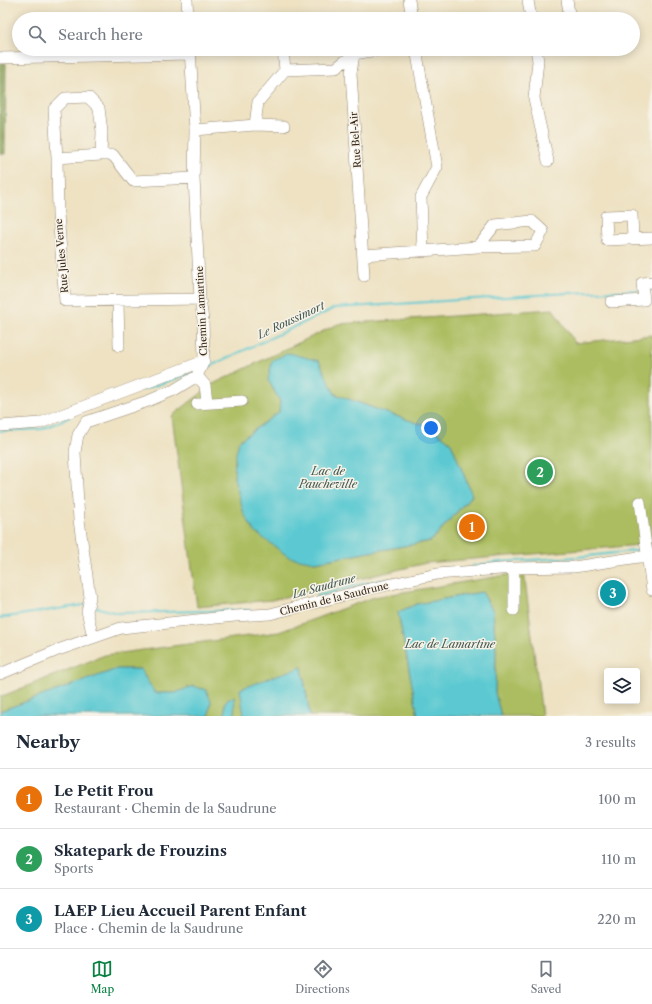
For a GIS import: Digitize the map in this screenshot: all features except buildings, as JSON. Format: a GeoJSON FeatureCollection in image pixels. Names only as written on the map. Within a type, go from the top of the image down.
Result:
{"type":"FeatureCollection","features":[{"type":"Feature","properties":{"kind":"street"},"geometry":{"type":"LineString","coordinates":[[187,0],[188,12]]}},
{"type":"Feature","properties":{"kind":"street"},"geometry":{"type":"LineString","coordinates":[[409,0],[411,12]]}},
{"type":"Feature","properties":{"kind":"street"},"geometry":{"type":"LineString","coordinates":[[528,0],[530,12]]}},
{"type":"Feature","properties":{"kind":"street"},"geometry":{"type":"LineString","coordinates":[[567,0],[569,12]]}},
{"type":"Feature","properties":{"kind":"street"},"geometry":{"type":"LineString","coordinates":[[0,58],[63,56]]}},
{"type":"Feature","properties":{"kind":"street","name":"Chemin Lamartine"},"geometry":{"type":"LineString","coordinates":[[92,637],[87,611],[90,597],[79,520],[75,452],[78,435],[86,422],[148,401],[174,390],[196,376],[204,361],[203,320],[200,299],[194,178],[195,130],[190,56]]}},
{"type":"Feature","properties":{"kind":"street"},"geometry":{"type":"LineString","coordinates":[[255,125],[258,102],[285,70],[284,56]]}},
{"type":"Feature","properties":{"kind":"street"},"geometry":{"type":"LineString","coordinates":[[285,70],[336,68],[351,56]]}},
{"type":"Feature","properties":{"kind":"street","name":"Rue Bel-Air"},"geometry":{"type":"LineString","coordinates":[[354,56],[351,73],[364,276]]}},
{"type":"Feature","properties":{"kind":"street"},"geometry":{"type":"LineString","coordinates":[[417,56],[436,167],[422,197],[423,252]]}},
{"type":"Feature","properties":{"kind":"street"},"geometry":{"type":"LineString","coordinates":[[537,56],[538,61],[534,98],[548,161]]}},
{"type":"Feature","properties":{"kind":"street"},"geometry":{"type":"LineString","coordinates":[[101,155],[102,132],[99,108],[88,97],[65,98],[54,109],[57,158],[101,155],[113,156],[133,181],[194,178]]}},
{"type":"Feature","properties":{"kind":"street"},"geometry":{"type":"LineString","coordinates":[[195,130],[255,125],[284,126]]}},
{"type":"Feature","properties":{"kind":"street","name":"Rue Jules Verne"},"geometry":{"type":"LineString","coordinates":[[57,158],[58,214],[65,301],[200,299]]}},
{"type":"Feature","properties":{"kind":"street"},"geometry":{"type":"LineString","coordinates":[[363,255],[478,247],[535,246],[543,231],[532,221],[495,225],[478,247]]}},
{"type":"Feature","properties":{"kind":"street"},"geometry":{"type":"LineString","coordinates":[[633,239],[652,238]]}},
{"type":"Feature","properties":{"kind":"street"},"geometry":{"type":"LineString","coordinates":[[611,302],[644,300],[647,282]]}},
{"type":"Feature","properties":{"kind":"street"},"geometry":{"type":"LineString","coordinates":[[118,301],[119,346]]}},
{"type":"Feature","properties":{"kind":"street"},"geometry":{"type":"LineString","coordinates":[[0,426],[40,423],[204,361]]}},
{"type":"Feature","properties":{"kind":"street"},"geometry":{"type":"LineString","coordinates":[[196,376],[205,385],[202,403],[242,401]]}},
{"type":"Feature","properties":{"kind":"street"},"geometry":{"type":"LineString","coordinates":[[640,502],[645,543],[650,556],[652,590]]}},
{"type":"Feature","properties":{"kind":"street","name":"Chemin de la Saudrune"},"geometry":{"type":"LineString","coordinates":[[0,674],[92,637],[121,628],[235,616],[270,614],[369,589],[437,574],[513,568],[574,567],[650,556]]}},
{"type":"Feature","properties":{"kind":"street"},"geometry":{"type":"LineString","coordinates":[[513,568],[514,610]]}},
{"type":"Feature","properties":{"kind":"green space"},"geometry":{"type":"Polygon","coordinates":[[[0,63],[6,63],[5,154],[0,154],[0,63]]]}},
{"type":"Feature","properties":{"kind":"green space"},"geometry":{"type":"Polygon","coordinates":[[[553,309],[575,343],[652,335],[652,544],[426,563],[272,600],[197,607],[172,416],[213,384],[338,324],[553,309]],[[319,361],[268,380],[280,401],[279,412],[239,441],[315,562],[431,541],[472,496],[451,443],[432,428],[335,394],[319,361]]]}},
{"type":"Feature","properties":{"kind":"green space"},"geometry":{"type":"Polygon","coordinates":[[[524,572],[542,716],[501,716],[495,693],[496,651],[493,611],[482,592],[417,604],[398,612],[418,716],[310,716],[302,667],[241,689],[244,716],[235,716],[234,697],[225,702],[225,716],[209,716],[211,701],[193,686],[175,693],[155,693],[140,669],[117,669],[0,711],[0,697],[105,655],[279,632],[374,597],[524,572]]]}},
{"type":"Feature","properties":{"kind":"water","name":"Lac de Paucheville"},"geometry":{"type":"Polygon","coordinates":[[[289,353],[319,361],[335,394],[432,428],[451,443],[472,495],[431,541],[315,562],[289,557],[255,532],[244,514],[234,478],[235,458],[239,441],[279,412],[280,401],[268,380],[272,360],[289,353]]]}},
{"type":"Feature","properties":{"kind":"water","name":"Lac de Lamartine"},"geometry":{"type":"Polygon","coordinates":[[[482,592],[493,611],[496,651],[495,693],[501,716],[418,716],[398,612],[417,604],[482,592]]]}},
{"type":"Feature","properties":{"kind":"water"},"geometry":{"type":"Polygon","coordinates":[[[302,667],[310,716],[244,716],[240,689],[302,667]]]}},
{"type":"Feature","properties":{"kind":"water"},"geometry":{"type":"Polygon","coordinates":[[[117,669],[140,669],[155,693],[175,693],[193,686],[206,690],[211,701],[209,716],[0,716],[0,711],[117,669]]]}},
{"type":"Feature","properties":{"kind":"water"},"geometry":{"type":"Polygon","coordinates":[[[234,696],[235,716],[225,716],[225,702],[234,696]]]}},
{"type":"Feature","properties":{"kind":"waterway","name":"Le Roussimort"},"geometry":{"type":"LineString","coordinates":[[206,368],[335,308],[568,293],[640,290]]}},
{"type":"Feature","properties":{"kind":"waterway","name":"Le Roussimort"},"geometry":{"type":"LineString","coordinates":[[646,290],[652,290]]}},
{"type":"Feature","properties":{"kind":"waterway","name":"Le Roussimort"},"geometry":{"type":"LineString","coordinates":[[142,390],[192,373]]}},
{"type":"Feature","properties":{"kind":"waterway","name":"Le Roussimort"},"geometry":{"type":"LineString","coordinates":[[0,431],[42,429],[70,417]]}},
{"type":"Feature","properties":{"kind":"waterway","name":"La Saudrune"},"geometry":{"type":"LineString","coordinates":[[472,566],[499,562],[578,557],[643,550]]}},
{"type":"Feature","properties":{"kind":"waterway","name":"La Saudrune"},"geometry":{"type":"LineString","coordinates":[[317,596],[366,583],[389,579]]}},
{"type":"Feature","properties":{"kind":"waterway","name":"La Saudrune"},"geometry":{"type":"LineString","coordinates":[[0,618],[84,605]]}},
{"type":"Feature","properties":{"kind":"waterway","name":"La Saudrune"},"geometry":{"type":"LineString","coordinates":[[92,606],[117,613],[251,610]]}},
{"type":"Feature","properties":{"kind":"place","name":"Skatepark de Frouzins"},"geometry":{"type":"Point","coordinates":[540,472]}},
{"type":"Feature","properties":{"kind":"place","name":"Le Petit Frou"},"geometry":{"type":"Point","coordinates":[472,527]}},
{"type":"Feature","properties":{"kind":"place","name":"LAEP Lieu Accueil Parent Enfant"},"geometry":{"type":"Point","coordinates":[613,593]}}]}
